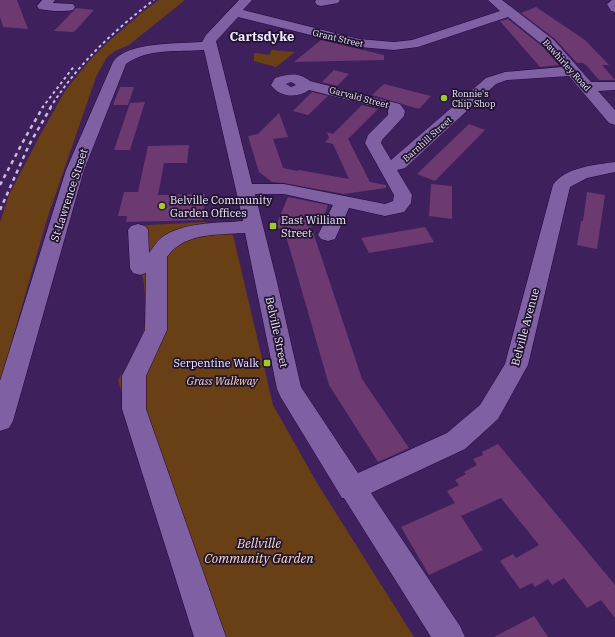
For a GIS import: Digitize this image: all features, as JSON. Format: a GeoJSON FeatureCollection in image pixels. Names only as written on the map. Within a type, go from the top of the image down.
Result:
{"type":"FeatureCollection","features":[{"type":"Feature","properties":{"kind":"street"},"geometry":{"type":"LineString","coordinates":[[49,0],[43,6],[69,7]]}},
{"type":"Feature","properties":{"kind":"street"},"geometry":{"type":"LineString","coordinates":[[210,46],[209,41],[246,0]]}},
{"type":"Feature","properties":{"kind":"street"},"geometry":{"type":"LineString","coordinates":[[321,2],[334,0]]}},
{"type":"Feature","properties":{"kind":"street","name":"Bawhirley Road"},"geometry":{"type":"LineString","coordinates":[[494,0],[549,43],[615,120]]}},
{"type":"Feature","properties":{"kind":"street"},"geometry":{"type":"LineString","coordinates":[[615,3],[613,4],[615,8]]}},
{"type":"Feature","properties":{"kind":"street","name":"Grant Street"},"geometry":{"type":"LineString","coordinates":[[235,12],[359,44],[394,46],[413,44],[436,38],[510,12]]}},
{"type":"Feature","properties":{"kind":"street","name":"Belville Street"},"geometry":{"type":"LineString","coordinates":[[210,46],[254,226],[289,389],[352,489],[449,637]]}},
{"type":"Feature","properties":{"kind":"street","name":"St Lawrence Street"},"geometry":{"type":"LineString","coordinates":[[0,421],[75,170],[120,62],[126,56],[136,52],[210,46]]}},
{"type":"Feature","properties":{"kind":"street","name":"Barnhill Street"},"geometry":{"type":"LineString","coordinates":[[387,166],[399,164],[490,81],[505,76],[574,71]]}},
{"type":"Feature","properties":{"kind":"street","name":"Garvald Street"},"geometry":{"type":"LineString","coordinates":[[305,84],[394,107],[397,111],[396,116],[374,139],[373,143],[403,195],[402,203],[397,208],[385,210],[343,202]]}},
{"type":"Feature","properties":{"kind":"street"},"geometry":{"type":"LineString","coordinates":[[588,87],[615,86]]}},
{"type":"Feature","properties":{"kind":"street","name":"Belville Avenue"},"geometry":{"type":"LineString","coordinates":[[352,489],[456,441],[489,412],[516,364],[562,185],[570,178],[586,172],[615,167]]}},
{"type":"Feature","properties":{"kind":"street"},"geometry":{"type":"LineString","coordinates":[[245,189],[284,190],[343,202],[328,235]]}},
{"type":"Feature","properties":{"kind":"street"},"geometry":{"type":"LineString","coordinates":[[138,230],[140,268],[151,264],[169,243],[183,234],[254,226]]}},
{"type":"Feature","properties":{"kind":"street"},"geometry":{"type":"LineString","coordinates":[[157,257],[156,330],[134,376],[134,409],[210,637]]}},
{"type":"Feature","properties":{"kind":"green space"},"geometry":{"type":"Polygon","coordinates":[[[159,0],[185,0],[129,45],[115,51],[107,57],[96,77],[48,216],[0,382],[0,222],[9,195],[65,91],[90,60],[108,42],[159,0]]]}},
{"type":"Feature","properties":{"kind":"green space"},"geometry":{"type":"Polygon","coordinates":[[[271,50],[295,52],[276,67],[254,61],[254,53],[270,55],[271,50]]]}},
{"type":"Feature","properties":{"kind":"green space","name":"Bellville Community Garden"},"geometry":{"type":"Polygon","coordinates":[[[205,222],[233,235],[273,405],[317,483],[414,637],[195,637],[118,380],[141,345],[146,317],[144,283],[131,226],[205,222]]]}},
{"type":"Feature","properties":{"kind":"building"},"geometry":{"type":"Polygon","coordinates":[[[0,0],[17,0],[28,29],[3,27],[0,17],[0,0]]]}},
{"type":"Feature","properties":{"kind":"building"},"geometry":{"type":"Polygon","coordinates":[[[536,7],[585,40],[609,65],[602,65],[615,80],[599,80],[587,66],[583,63],[577,63],[555,39],[521,13],[536,7]]]}},
{"type":"Feature","properties":{"kind":"building"},"geometry":{"type":"Polygon","coordinates":[[[76,8],[94,10],[74,32],[54,31],[76,8]]]}},
{"type":"Feature","properties":{"kind":"building"},"geometry":{"type":"Polygon","coordinates":[[[508,19],[543,47],[559,65],[540,67],[500,21],[508,19]]]}},
{"type":"Feature","properties":{"kind":"building"},"geometry":{"type":"Polygon","coordinates":[[[321,40],[384,55],[384,60],[294,62],[321,40]]]}},
{"type":"Feature","properties":{"kind":"building"},"geometry":{"type":"Polygon","coordinates":[[[334,70],[349,74],[337,86],[322,82],[334,70]]]}},
{"type":"Feature","properties":{"kind":"building"},"geometry":{"type":"Polygon","coordinates":[[[384,84],[431,96],[419,109],[372,95],[384,84]]]}},
{"type":"Feature","properties":{"kind":"building"},"geometry":{"type":"Polygon","coordinates":[[[120,87],[134,87],[128,105],[113,105],[120,87]]]}},
{"type":"Feature","properties":{"kind":"building"},"geometry":{"type":"Polygon","coordinates":[[[312,92],[328,96],[308,115],[293,111],[312,92]]]}},
{"type":"Feature","properties":{"kind":"building"},"geometry":{"type":"Polygon","coordinates":[[[145,102],[130,150],[114,150],[130,103],[145,102]]]}},
{"type":"Feature","properties":{"kind":"building"},"geometry":{"type":"Polygon","coordinates":[[[362,105],[378,109],[348,139],[370,182],[386,185],[386,188],[344,194],[272,182],[259,172],[248,136],[258,134],[279,113],[288,137],[273,139],[283,168],[349,179],[333,144],[325,142],[329,138],[327,132],[333,134],[362,105]]]}},
{"type":"Feature","properties":{"kind":"building"},"geometry":{"type":"Polygon","coordinates":[[[469,124],[485,130],[435,181],[417,174],[469,124]]]}},
{"type":"Feature","properties":{"kind":"building","name":"Belville Community Garden Offices"},"geometry":{"type":"Polygon","coordinates":[[[189,145],[187,163],[164,163],[158,195],[205,194],[203,220],[126,222],[127,216],[118,216],[124,192],[138,192],[148,146],[189,145]]]}},
{"type":"Feature","properties":{"kind":"building"},"geometry":{"type":"Polygon","coordinates":[[[431,184],[452,186],[452,219],[429,216],[431,184]]]}},
{"type":"Feature","properties":{"kind":"building"},"geometry":{"type":"Polygon","coordinates":[[[587,192],[605,195],[597,249],[577,245],[581,221],[583,221],[587,192]]]}},
{"type":"Feature","properties":{"kind":"building"},"geometry":{"type":"Polygon","coordinates":[[[288,197],[328,205],[322,222],[309,220],[362,379],[409,448],[378,462],[329,385],[284,229],[275,228],[288,197]]]}},
{"type":"Feature","properties":{"kind":"building"},"geometry":{"type":"Polygon","coordinates":[[[425,227],[434,242],[369,253],[361,238],[425,227]]]}},
{"type":"Feature","properties":{"kind":"building"},"geometry":{"type":"Polygon","coordinates":[[[498,444],[615,585],[615,618],[601,600],[587,608],[564,578],[552,585],[548,579],[535,587],[532,583],[520,589],[500,561],[513,554],[516,558],[539,545],[501,498],[461,516],[483,550],[429,575],[401,527],[455,503],[447,491],[459,485],[455,480],[466,474],[464,472],[477,465],[473,459],[483,455],[482,452],[498,444]]]}},
{"type":"Feature","properties":{"kind":"building"},"geometry":{"type":"Polygon","coordinates":[[[534,616],[548,637],[494,637],[534,616]]]}},
{"type":"Feature","properties":{"kind":"railway"},"geometry":{"type":"LineString","coordinates":[[50,108],[84,63],[110,36],[154,0]]}},
{"type":"Feature","properties":{"kind":"railway"},"geometry":{"type":"LineString","coordinates":[[42,108],[75,65]]}},
{"type":"Feature","properties":{"kind":"railway"},"geometry":{"type":"LineString","coordinates":[[0,185],[43,107]]}},
{"type":"Feature","properties":{"kind":"railway"},"geometry":{"type":"LineString","coordinates":[[0,210],[29,145],[51,107]]}},
{"type":"Feature","properties":{"kind":"place","name":"Ronnie's Chip Shop"},"geometry":{"type":"Point","coordinates":[444,98]}},
{"type":"Feature","properties":{"kind":"place","name":"Belville Community Garden Offices"},"geometry":{"type":"Point","coordinates":[162,206]}},
{"type":"Feature","properties":{"kind":"place","name":"East William Street"},"geometry":{"type":"Point","coordinates":[273,226]}},
{"type":"Feature","properties":{"kind":"place","name":"Serpentine Walk"},"geometry":{"type":"Point","coordinates":[267,363]}},
{"type":"Feature","properties":{"kind":"district","name":"Cartsdyke"},"geometry":{"type":"Point","coordinates":[262,36]}},
{"type":"Feature","properties":{"kind":"park label","name":"Grass Walkway"},"geometry":{"type":"Point","coordinates":[222,381]}}]}
